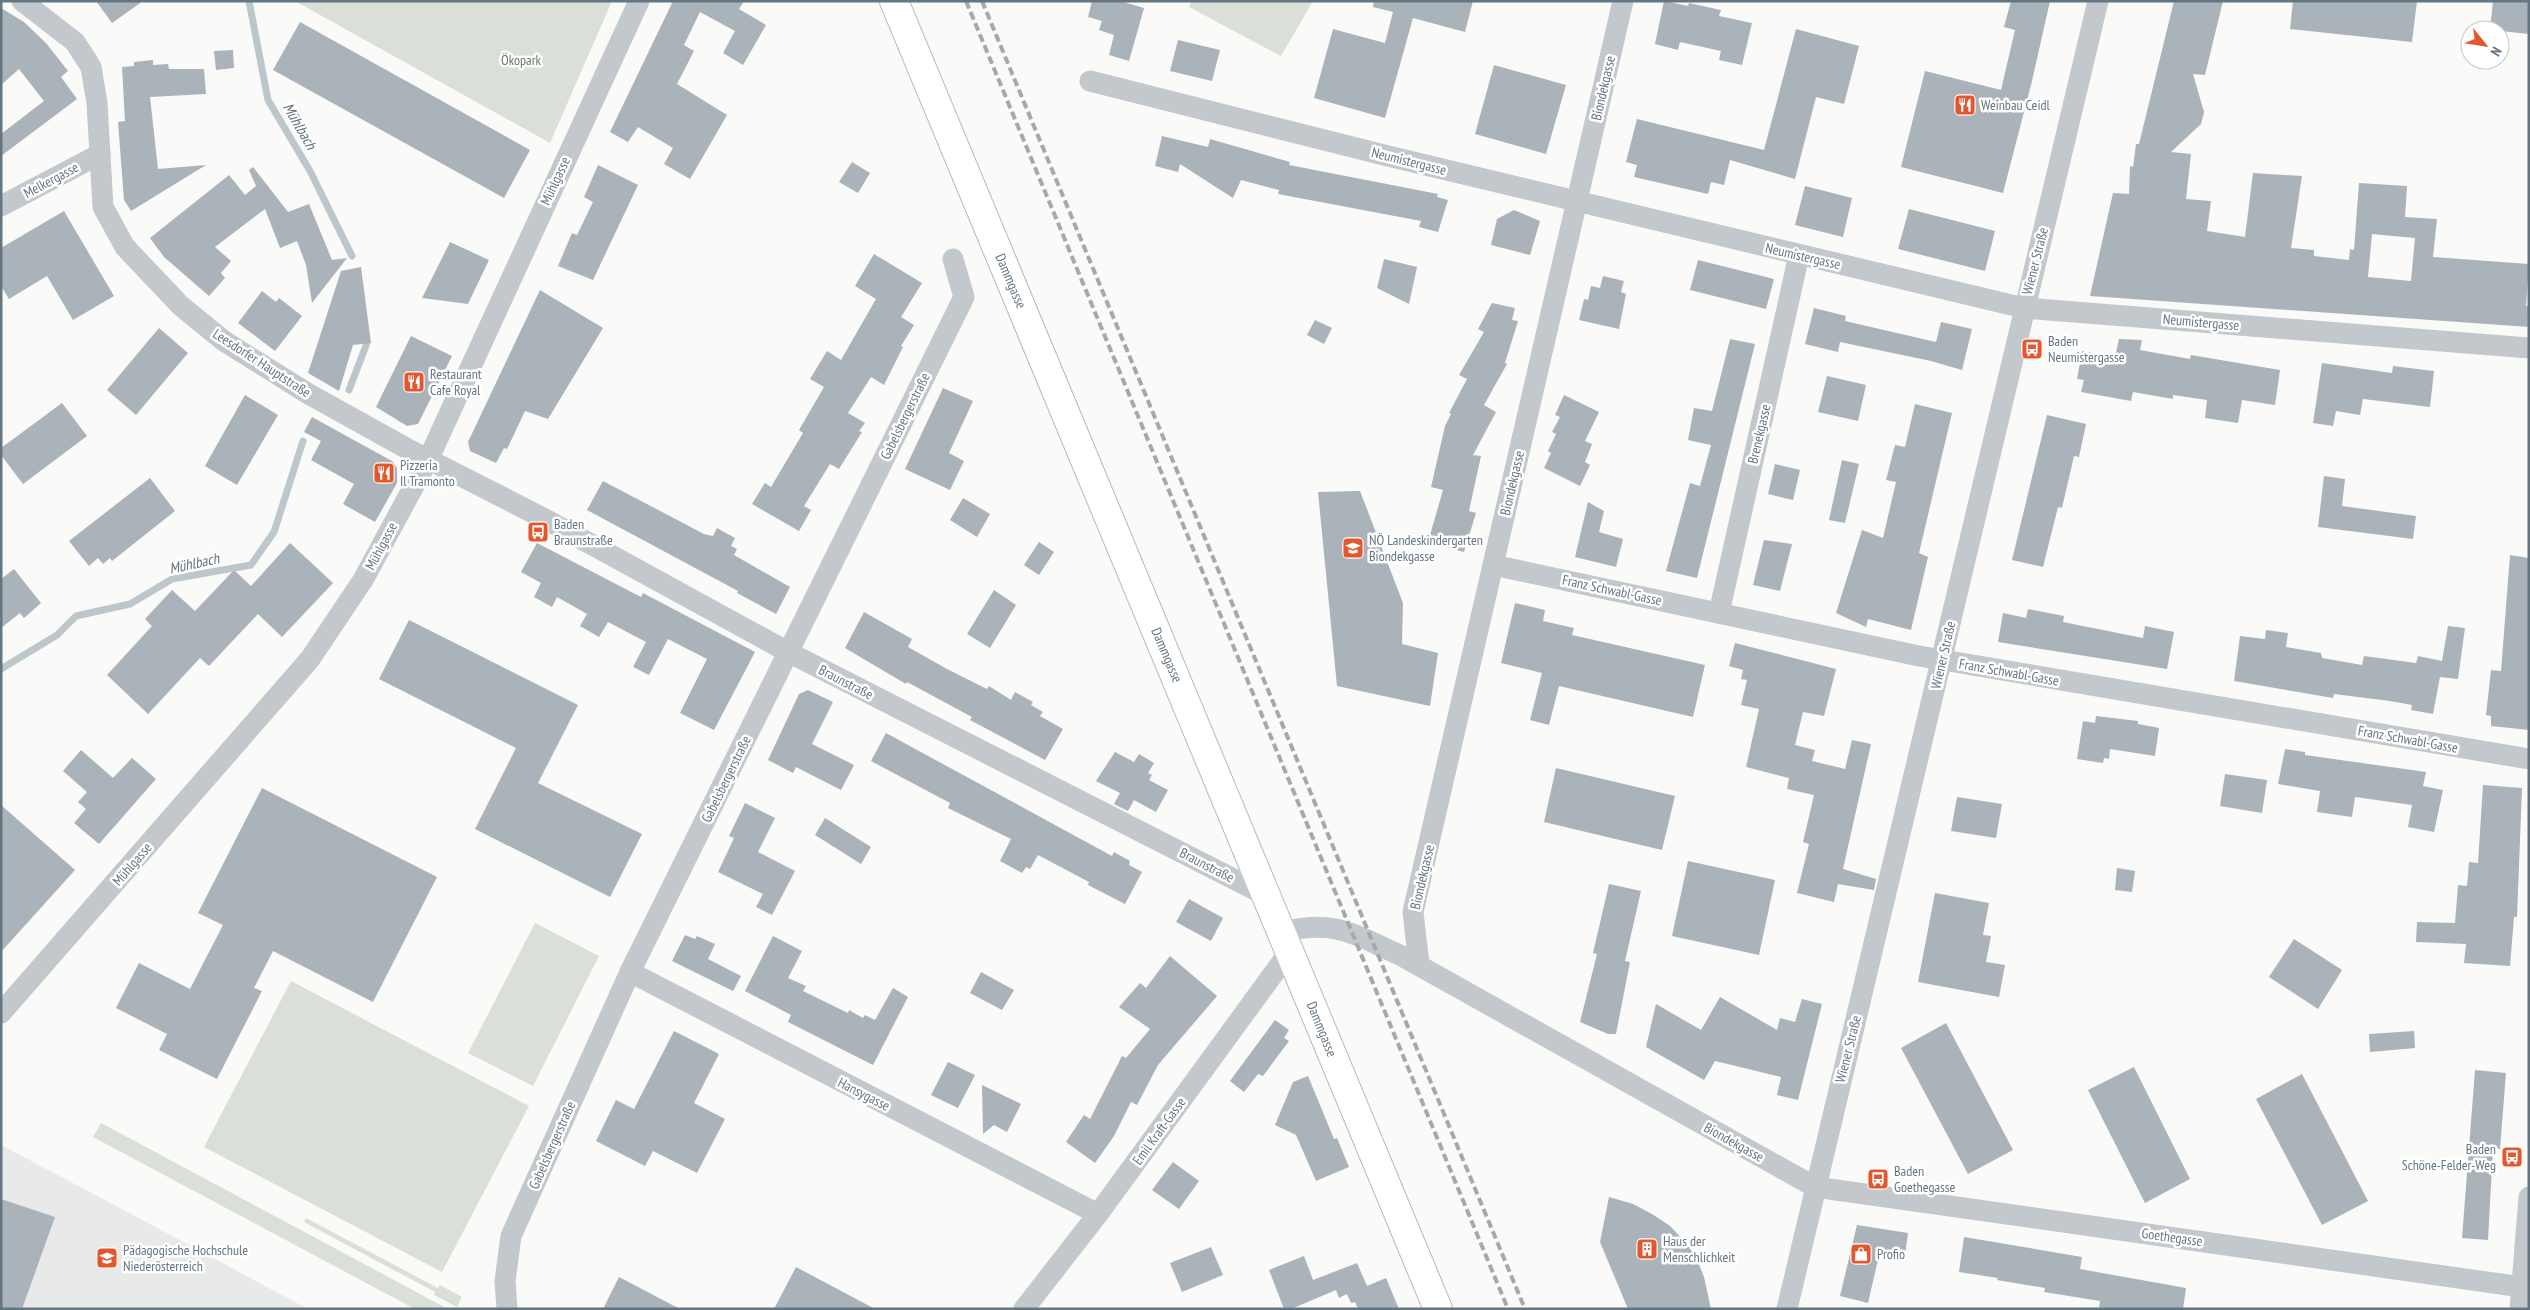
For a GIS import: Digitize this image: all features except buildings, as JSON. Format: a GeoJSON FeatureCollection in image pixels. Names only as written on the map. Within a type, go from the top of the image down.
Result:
{"type":"FeatureCollection","features":[{"type":"Feature","properties":{"kind":"main road","name":"Dammgasse"},"geometry":{"type":"LineString","coordinates":[[894,1],[1287,942],[1438,1309]]}},
{"type":"Feature","properties":{"kind":"street","name":"Leesdorfer Hauptstraße"},"geometry":{"type":"LineString","coordinates":[[22,1],[76,42],[91,67],[97,103],[103,207],[125,247],[181,306],[224,341],[307,393],[428,460]]}},
{"type":"Feature","properties":{"kind":"street","name":"Mühlgasse"},"geometry":{"type":"LineString","coordinates":[[1,1013],[310,659],[363,580],[428,460],[639,1]]}},
{"type":"Feature","properties":{"kind":"street","name":"Biondekgasse"},"geometry":{"type":"LineString","coordinates":[[1419,965],[1413,912],[1623,1]]}},
{"type":"Feature","properties":{"kind":"street","name":"Wiener Straße"},"geometry":{"type":"LineString","coordinates":[[1787,1309],[1814,1187],[1942,660],[2098,1]]}},
{"type":"Feature","properties":{"kind":"street","name":"Neumistergasse"},"geometry":{"type":"LineString","coordinates":[[1090,81],[1799,255],[2024,308],[2529,348]]}},
{"type":"Feature","properties":{"kind":"street","name":"Melkergasse"},"geometry":{"type":"LineString","coordinates":[[1,206],[100,154]]}},
{"type":"Feature","properties":{"kind":"street","name":"Brenekgasse"},"geometry":{"type":"LineString","coordinates":[[1719,613],[1799,255]]}},
{"type":"Feature","properties":{"kind":"street","name":"Gabelsbergerstraße"},"geometry":{"type":"LineString","coordinates":[[508,1309],[505,1281],[511,1236],[630,972],[964,297],[953,259]]}},
{"type":"Feature","properties":{"kind":"street","name":"Braunstraße"},"geometry":{"type":"LineString","coordinates":[[428,460],[510,500],[788,652],[1267,896]]}},
{"type":"Feature","properties":{"kind":"street","name":"Franz Schwabl-Gasse"},"geometry":{"type":"LineString","coordinates":[[1493,565],[1942,660],[2529,759]]}},
{"type":"Feature","properties":{"kind":"street","name":"Biondekgasse"},"geometry":{"type":"LineString","coordinates":[[1287,942],[1306,926],[1336,927],[1419,965],[1814,1187]]}},
{"type":"Feature","properties":{"kind":"street","name":"Emil Kraft-Gasse"},"geometry":{"type":"LineString","coordinates":[[1024,1309],[1098,1214],[1287,942]]}},
{"type":"Feature","properties":{"kind":"street","name":"Hansygasse"},"geometry":{"type":"LineString","coordinates":[[630,972],[1098,1214]]}},
{"type":"Feature","properties":{"kind":"street","name":"Goethegasse"},"geometry":{"type":"LineString","coordinates":[[1814,1187],[2525,1287]]}},
{"type":"Feature","properties":{"kind":"street"},"geometry":{"type":"LineString","coordinates":[[2520,1309],[2525,1287],[2529,1198]]}},
{"type":"Feature","properties":{"kind":"shaded area","name":"Pädagogische Hochschule Niederösterreich"},"geometry":{"type":"Polygon","coordinates":[[[1,1145],[137,1217],[308,1309],[1,1309],[1,1145]]]}},
{"type":"Feature","properties":{"kind":"green space","name":"Ökopark"},"geometry":{"type":"Polygon","coordinates":[[[295,1],[612,1],[550,143],[295,1]]]}},
{"type":"Feature","properties":{"kind":"green space"},"geometry":{"type":"Polygon","coordinates":[[[1192,1],[1313,1],[1281,56],[1189,7],[1192,1]]]}},
{"type":"Feature","properties":{"kind":"green space"},"geometry":{"type":"Polygon","coordinates":[[[535,923],[599,956],[533,1086],[468,1053],[535,923]]]}},
{"type":"Feature","properties":{"kind":"green space"},"geometry":{"type":"Polygon","coordinates":[[[291,981],[529,1106],[442,1272],[204,1147],[291,981]]]}},
{"type":"Feature","properties":{"kind":"green space"},"geometry":{"type":"Polygon","coordinates":[[[101,1123],[448,1309],[415,1309],[93,1137],[101,1123]]]}},
{"type":"Feature","properties":{"kind":"green space"},"geometry":{"type":"Polygon","coordinates":[[[306,1218],[438,1288],[440,1285],[462,1297],[457,1307],[434,1295],[435,1292],[304,1222],[306,1218]]]}},
{"type":"Feature","properties":{"kind":"waterway","name":"Mühlbach"},"geometry":{"type":"LineString","coordinates":[[249,1],[268,100],[310,171],[352,256]]}},
{"type":"Feature","properties":{"kind":"waterway","name":"Mühlbach"},"geometry":{"type":"LineString","coordinates":[[349,390],[367,343]]}},
{"type":"Feature","properties":{"kind":"waterway","name":"Mühlbach"},"geometry":{"type":"LineString","coordinates":[[1,669],[57,635],[76,616],[130,604],[172,579],[251,565],[274,532],[303,441]]}},
{"type":"Feature","properties":{"kind":"railway"},"geometry":{"type":"LineString","coordinates":[[966,1],[1508,1309]]}},
{"type":"Feature","properties":{"kind":"railway"},"geometry":{"type":"LineString","coordinates":[[982,1],[1525,1309]]}},
{"type":"Feature","properties":{"kind":"place","name":"Weinbau Ceidl"},"geometry":{"type":"Point","coordinates":[1965,105]}},
{"type":"Feature","properties":{"kind":"place","name":"Baden Neumistergasse"},"geometry":{"type":"Point","coordinates":[2032,349]}},
{"type":"Feature","properties":{"kind":"place","name":"Restaurant Cafe Royal"},"geometry":{"type":"Point","coordinates":[414,382]}},
{"type":"Feature","properties":{"kind":"place","name":"Pizzeria Il Tramonto"},"geometry":{"type":"Point","coordinates":[384,473]}},
{"type":"Feature","properties":{"kind":"place","name":"Baden Braunstraße"},"geometry":{"type":"Point","coordinates":[538,532]}},
{"type":"Feature","properties":{"kind":"place","name":"NÖ Landeskindergarten Biondekgasse"},"geometry":{"type":"Point","coordinates":[1353,548]}},
{"type":"Feature","properties":{"kind":"place","name":"Baden Schöne-Felder-Weg"},"geometry":{"type":"Point","coordinates":[2512,1157]}},
{"type":"Feature","properties":{"kind":"place","name":"Baden Goethegasse"},"geometry":{"type":"Point","coordinates":[1878,1179]}},
{"type":"Feature","properties":{"kind":"place","name":"Haus der Menschlichkeit"},"geometry":{"type":"Point","coordinates":[1647,1249]}},
{"type":"Feature","properties":{"kind":"place","name":"Profio"},"geometry":{"type":"Point","coordinates":[1861,1254]}},
{"type":"Feature","properties":{"kind":"place","name":"Pädagogische Hochschule Niederösterreich"},"geometry":{"type":"Point","coordinates":[107,1258]}}]}
